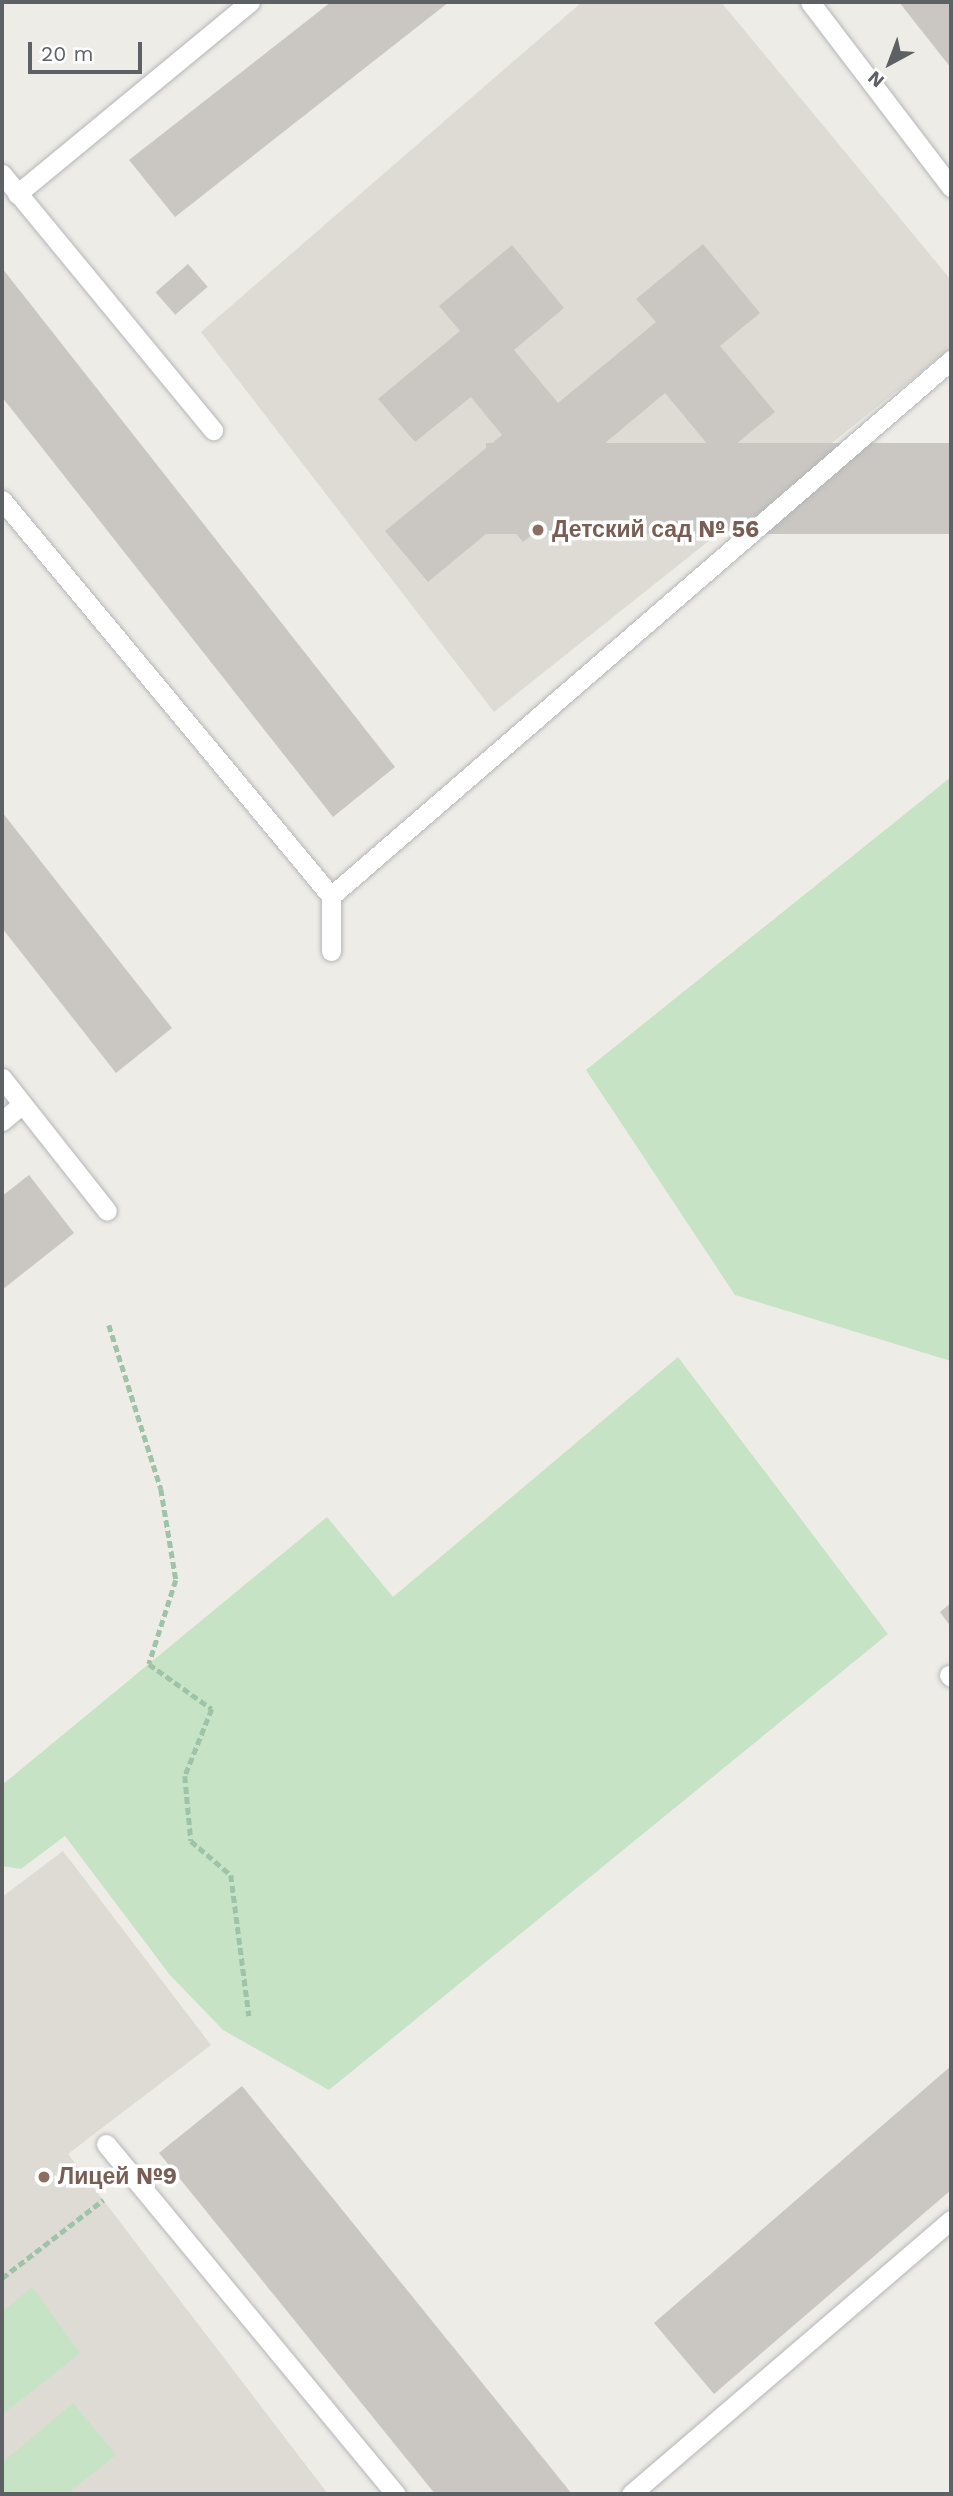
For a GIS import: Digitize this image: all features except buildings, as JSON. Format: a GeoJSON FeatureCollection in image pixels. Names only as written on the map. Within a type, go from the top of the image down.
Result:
{"type":"FeatureCollection","features":[{"type":"Feature","properties":{"kind":"lane"},"geometry":{"type":"LineString","coordinates":[[17,194],[250,2]]}},
{"type":"Feature","properties":{"kind":"lane"},"geometry":{"type":"LineString","coordinates":[[810,2],[951,187]]}},
{"type":"Feature","properties":{"kind":"lane"},"geometry":{"type":"LineString","coordinates":[[2,174],[213,430]]}},
{"type":"Feature","properties":{"kind":"lane"},"geometry":{"type":"LineString","coordinates":[[331,896],[951,360]]}},
{"type":"Feature","properties":{"kind":"lane"},"geometry":{"type":"LineString","coordinates":[[2,500],[331,896],[331,951]]}},
{"type":"Feature","properties":{"kind":"lane"},"geometry":{"type":"LineString","coordinates":[[2,1078],[107,1211]]}},
{"type":"Feature","properties":{"kind":"lane"},"geometry":{"type":"LineString","coordinates":[[2,1121],[21,1105]]}},
{"type":"Feature","properties":{"kind":"lane"},"geometry":{"type":"LineString","coordinates":[[106,2144],[397,2494]]}},
{"type":"Feature","properties":{"kind":"lane"},"geometry":{"type":"LineString","coordinates":[[631,2494],[951,2220]]}},
{"type":"Feature","properties":{"kind":"path"},"geometry":{"type":"LineString","coordinates":[[109,1325],[161,1489],[176,1580],[149,1664],[212,1709],[185,1776],[191,1841],[231,1875],[249,2016]]}},
{"type":"Feature","properties":{"kind":"path"},"geometry":{"type":"LineString","coordinates":[[2,2278],[103,2200]]}},
{"type":"Feature","properties":{"kind":"shaded area","name":"Детский сад № 56"},"geometry":{"type":"Polygon","coordinates":[[[582,2],[721,2],[951,280],[951,348],[494,712],[201,332],[582,2]]]}},
{"type":"Feature","properties":{"kind":"shaded area","name":"Лицей №9"},"geometry":{"type":"Polygon","coordinates":[[[63,1851],[211,2045],[68,2154],[328,2494],[2,2494],[2,1897],[63,1851]]]}},
{"type":"Feature","properties":{"kind":"green space"},"geometry":{"type":"Polygon","coordinates":[[[951,777],[951,1361],[735,1295],[586,1070],[951,777]]]}},
{"type":"Feature","properties":{"kind":"green space"},"geometry":{"type":"Polygon","coordinates":[[[678,1357],[888,1634],[329,2090],[223,2030],[170,1975],[65,1836],[21,1869],[2,1866],[2,1785],[327,1517],[393,1597],[678,1357]]]}},
{"type":"Feature","properties":{"kind":"green space"},"geometry":{"type":"Polygon","coordinates":[[[32,2287],[80,2353],[2,2415],[2,2312],[32,2287]]]}},
{"type":"Feature","properties":{"kind":"green space"},"geometry":{"type":"Polygon","coordinates":[[[73,2403],[116,2455],[67,2494],[2,2494],[2,2463],[73,2403]]]}},
{"type":"Feature","properties":{"kind":"place","name":"Детский сад № 56"},"geometry":{"type":"Point","coordinates":[538,530]}},
{"type":"Feature","properties":{"kind":"place","name":"Лицей №9"},"geometry":{"type":"Point","coordinates":[44,2177]}}]}
